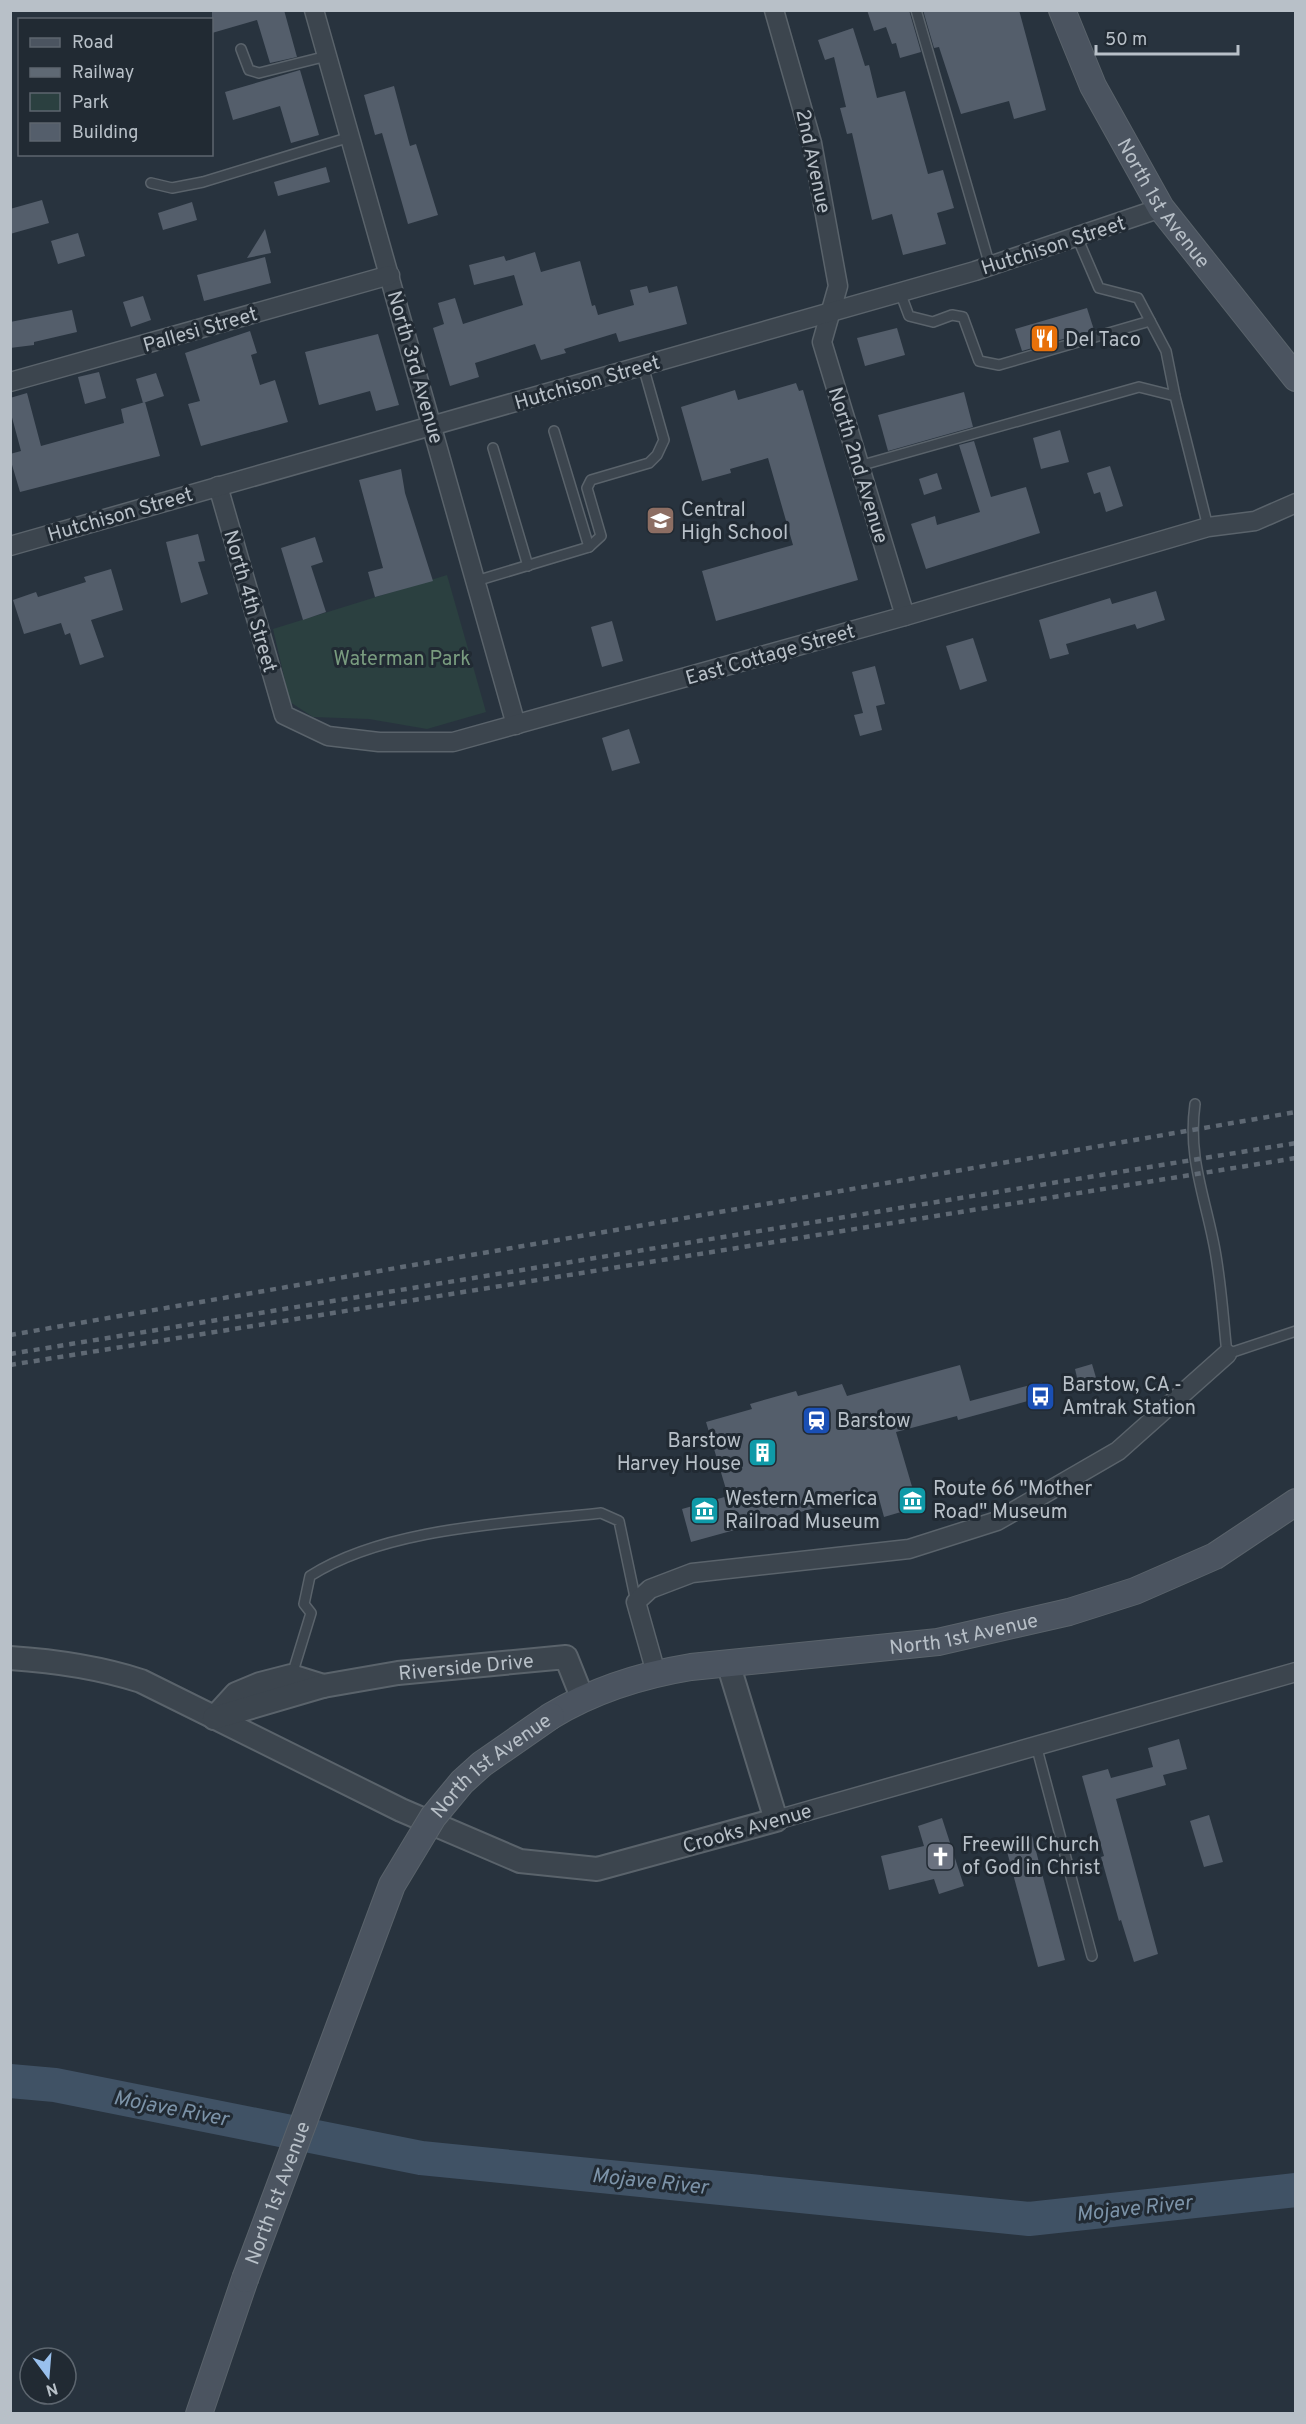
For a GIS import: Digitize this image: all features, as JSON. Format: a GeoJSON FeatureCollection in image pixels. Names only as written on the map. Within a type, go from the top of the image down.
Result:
{"type":"FeatureCollection","features":[{"type":"Feature","properties":{"kind":"main road","name":"North 1st Avenue"},"geometry":{"type":"LineString","coordinates":[[1062,10],[1093,86],[1161,208],[1296,378]]}},
{"type":"Feature","properties":{"kind":"main road","name":"North 1st Avenue"},"geometry":{"type":"LineString","coordinates":[[199,2414],[245,2279],[392,1885],[433,1817],[462,1782],[482,1764],[582,1697],[656,1673],[728,1663],[938,1642],[1069,1612],[1135,1591],[1215,1556],[1296,1502]]}},
{"type":"Feature","properties":{"kind":"street","name":"North 3rd Avenue"},"geometry":{"type":"LineString","coordinates":[[314,10],[516,725]]}},
{"type":"Feature","properties":{"kind":"street","name":"2nd Avenue"},"geometry":{"type":"LineString","coordinates":[[774,10],[814,154],[838,286],[830,313]]}},
{"type":"Feature","properties":{"kind":"street","name":"Hutchison Street"},"geometry":{"type":"LineString","coordinates":[[10,546],[830,313],[990,266],[1161,208]]}},
{"type":"Feature","properties":{"kind":"street","name":"Pallesi Street"},"geometry":{"type":"LineString","coordinates":[[10,382],[390,275]]}},
{"type":"Feature","properties":{"kind":"street","name":"North 2nd Avenue"},"geometry":{"type":"LineString","coordinates":[[830,313],[822,342],[904,616]]}},
{"type":"Feature","properties":{"kind":"street","name":"North 4th Street"},"geometry":{"type":"LineString","coordinates":[[218,486],[284,716]]}},
{"type":"Feature","properties":{"kind":"street","name":"East Cottage Street"},"geometry":{"type":"LineString","coordinates":[[284,716],[328,736],[379,742],[453,742],[904,616],[1208,527],[1255,521],[1296,503]]}},
{"type":"Feature","properties":{"kind":"street"},"geometry":{"type":"LineString","coordinates":[[656,1673],[636,1602],[650,1589],[692,1573],[909,1549],[997,1521],[1118,1451],[1227,1354]]}},
{"type":"Feature","properties":{"kind":"street","name":"Riverside Drive"},"geometry":{"type":"LineString","coordinates":[[214,1718],[323,1686],[398,1673],[566,1657],[582,1697]]}},
{"type":"Feature","properties":{"kind":"street"},"geometry":{"type":"LineString","coordinates":[[10,1658],[64,1662],[107,1670],[141,1681],[214,1718],[236,1694],[291,1676]]}},
{"type":"Feature","properties":{"kind":"street"},"geometry":{"type":"LineString","coordinates":[[728,1663],[776,1820]]}},
{"type":"Feature","properties":{"kind":"street","name":"Crooks Avenue"},"geometry":{"type":"LineString","coordinates":[[214,1718],[401,1810],[520,1861],[597,1869],[1296,1672]]}},
{"type":"Feature","properties":{"kind":"street","name":"Riverside Drive"},"geometry":{"type":"LineString","coordinates":[[291,1676],[323,1686]]}},
{"type":"Feature","properties":{"kind":"lane"},"geometry":{"type":"LineString","coordinates":[[916,10],[990,266]]}},
{"type":"Feature","properties":{"kind":"lane"},"geometry":{"type":"LineString","coordinates":[[241,49],[249,70],[259,73],[327,56]]}},
{"type":"Feature","properties":{"kind":"lane"},"geometry":{"type":"LineString","coordinates":[[151,183],[172,188],[203,182],[350,136]]}},
{"type":"Feature","properties":{"kind":"lane"},"geometry":{"type":"LineString","coordinates":[[1077,237],[1099,288],[1138,298],[1166,351],[1208,527]]}},
{"type":"Feature","properties":{"kind":"lane"},"geometry":{"type":"LineString","coordinates":[[900,292],[909,316],[933,322],[952,315],[963,317],[980,361],[999,365],[1150,321]]}},
{"type":"Feature","properties":{"kind":"lane"},"geometry":{"type":"LineString","coordinates":[[476,581],[589,547],[601,536],[587,488],[591,480],[649,463],[657,455],[664,440],[643,366]]}},
{"type":"Feature","properties":{"kind":"lane"},"geometry":{"type":"LineString","coordinates":[[859,466],[1139,387],[1175,396]]}},
{"type":"Feature","properties":{"kind":"lane"},"geometry":{"type":"LineString","coordinates":[[554,431],[589,547]]}},
{"type":"Feature","properties":{"kind":"lane"},"geometry":{"type":"LineString","coordinates":[[493,448],[528,566]]}},
{"type":"Feature","properties":{"kind":"lane"},"geometry":{"type":"LineString","coordinates":[[1194,1104],[1191,1131],[1196,1173],[1214,1241],[1227,1354],[1296,1330]]}},
{"type":"Feature","properties":{"kind":"lane"},"geometry":{"type":"LineString","coordinates":[[291,1676],[311,1613],[304,1604],[310,1576],[333,1561],[430,1533],[601,1513],[619,1521],[636,1602]]}},
{"type":"Feature","properties":{"kind":"lane"},"geometry":{"type":"LineString","coordinates":[[1036,1745],[1092,1956]]}},
{"type":"Feature","properties":{"kind":"green space","name":"Waterman Park"},"geometry":{"type":"Polygon","coordinates":[[[447,575],[486,712],[427,729],[369,719],[313,717],[290,702],[273,629],[447,575]]]}},
{"type":"Feature","properties":{"kind":"building"},"geometry":{"type":"Polygon","coordinates":[[[212,10],[284,10],[297,57],[270,63],[257,20],[213,33],[212,10]]]}},
{"type":"Feature","properties":{"kind":"building"},"geometry":{"type":"Polygon","coordinates":[[[867,10],[909,10],[921,52],[900,58],[896,43],[892,44],[886,27],[874,31],[867,10]]]}},
{"type":"Feature","properties":{"kind":"building"},"geometry":{"type":"Polygon","coordinates":[[[923,10],[1019,10],[1046,110],[1014,119],[1009,101],[961,114],[939,47],[934,48],[923,10]]]}},
{"type":"Feature","properties":{"kind":"building"},"geometry":{"type":"Polygon","coordinates":[[[853,28],[865,66],[869,65],[877,98],[905,91],[928,174],[943,170],[954,208],[937,213],[946,244],[903,255],[892,214],[872,220],[852,133],[847,134],[840,108],[846,107],[834,57],[825,60],[818,40],[853,28]]]}},
{"type":"Feature","properties":{"kind":"building"},"geometry":{"type":"Polygon","coordinates":[[[300,70],[319,135],[291,143],[280,106],[233,120],[225,92],[300,70]]]}},
{"type":"Feature","properties":{"kind":"building"},"geometry":{"type":"Polygon","coordinates":[[[394,86],[410,146],[416,144],[438,215],[408,224],[382,133],[375,135],[364,95],[394,86]]]}},
{"type":"Feature","properties":{"kind":"building"},"geometry":{"type":"Polygon","coordinates":[[[326,167],[330,182],[278,196],[274,182],[326,167]]]}},
{"type":"Feature","properties":{"kind":"building"},"geometry":{"type":"Polygon","coordinates":[[[42,200],[49,223],[10,234],[10,209],[42,200]]]}},
{"type":"Feature","properties":{"kind":"building"},"geometry":{"type":"Polygon","coordinates":[[[192,202],[197,220],[163,230],[158,213],[192,202]]]}},
{"type":"Feature","properties":{"kind":"building"},"geometry":{"type":"Polygon","coordinates":[[[265,229],[271,253],[247,258],[265,229]]]}},
{"type":"Feature","properties":{"kind":"building"},"geometry":{"type":"Polygon","coordinates":[[[78,233],[85,256],[58,264],[51,241],[78,233]]]}},
{"type":"Feature","properties":{"kind":"building"},"geometry":{"type":"Polygon","coordinates":[[[535,252],[541,272],[580,261],[592,306],[595,305],[598,315],[634,305],[630,290],[647,286],[649,293],[677,286],[687,324],[619,342],[616,333],[564,349],[566,353],[541,360],[535,344],[475,363],[479,377],[450,386],[433,328],[444,324],[438,303],[455,298],[463,324],[523,305],[514,275],[474,285],[469,265],[504,256],[506,261],[535,252]]]}},
{"type":"Feature","properties":{"kind":"building"},"geometry":{"type":"Polygon","coordinates":[[[265,257],[271,283],[204,301],[197,275],[265,257]]]}},
{"type":"Feature","properties":{"kind":"building"},"geometry":{"type":"Polygon","coordinates":[[[143,296],[151,320],[131,327],[123,302],[143,296]]]}},
{"type":"Feature","properties":{"kind":"building","name":"Del Taco"},"geometry":{"type":"Polygon","coordinates":[[[1087,308],[1094,330],[1022,351],[1015,329],[1087,308]]]}},
{"type":"Feature","properties":{"kind":"building"},"geometry":{"type":"Polygon","coordinates":[[[72,310],[77,332],[34,342],[34,345],[10,348],[10,322],[72,310]]]}},
{"type":"Feature","properties":{"kind":"building"},"geometry":{"type":"Polygon","coordinates":[[[897,328],[905,355],[865,366],[857,338],[897,328]]]}},
{"type":"Feature","properties":{"kind":"building"},"geometry":{"type":"Polygon","coordinates":[[[250,331],[257,353],[251,355],[260,385],[275,380],[288,422],[201,446],[188,404],[200,401],[185,353],[250,331]]]}},
{"type":"Feature","properties":{"kind":"building"},"geometry":{"type":"Polygon","coordinates":[[[378,334],[399,405],[376,411],[370,391],[319,405],[305,352],[378,334]]]}},
{"type":"Feature","properties":{"kind":"building"},"geometry":{"type":"Polygon","coordinates":[[[99,372],[106,398],[85,404],[78,377],[99,372]]]}},
{"type":"Feature","properties":{"kind":"building"},"geometry":{"type":"Polygon","coordinates":[[[156,373],[164,396],[143,403],[136,379],[156,373]]]}},
{"type":"Feature","properties":{"kind":"building"},"geometry":{"type":"Polygon","coordinates":[[[796,383],[799,391],[803,390],[858,580],[716,621],[702,571],[793,545],[768,458],[730,469],[731,473],[702,481],[681,407],[735,390],[738,400],[796,383]]]}},
{"type":"Feature","properties":{"kind":"building"},"geometry":{"type":"Polygon","coordinates":[[[964,392],[973,427],[888,451],[878,415],[964,392]]]}},
{"type":"Feature","properties":{"kind":"building"},"geometry":{"type":"Polygon","coordinates":[[[27,393],[41,446],[124,423],[121,409],[145,402],[160,456],[20,492],[10,458],[10,454],[21,451],[10,410],[10,398],[27,393]]]}},
{"type":"Feature","properties":{"kind":"building"},"geometry":{"type":"Polygon","coordinates":[[[1060,430],[1069,462],[1041,469],[1033,438],[1060,430]]]}},
{"type":"Feature","properties":{"kind":"building"},"geometry":{"type":"Polygon","coordinates":[[[974,441],[991,497],[1026,487],[1040,533],[926,569],[911,524],[935,516],[937,525],[980,512],[959,445],[974,441]]]}},
{"type":"Feature","properties":{"kind":"building"},"geometry":{"type":"Polygon","coordinates":[[[1110,466],[1123,506],[1106,512],[1100,492],[1094,494],[1087,473],[1110,466]]]}},
{"type":"Feature","properties":{"kind":"building"},"geometry":{"type":"Polygon","coordinates":[[[401,469],[405,493],[433,581],[375,597],[368,572],[383,568],[359,480],[401,469]]]}},
{"type":"Feature","properties":{"kind":"building"},"geometry":{"type":"Polygon","coordinates":[[[937,473],[942,489],[924,495],[919,479],[937,473]]]}},
{"type":"Feature","properties":{"kind":"building"},"geometry":{"type":"Polygon","coordinates":[[[198,534],[205,561],[198,562],[208,594],[181,603],[166,542],[198,534]]]}},
{"type":"Feature","properties":{"kind":"building"},"geometry":{"type":"Polygon","coordinates":[[[315,537],[323,562],[311,566],[326,612],[303,620],[281,548],[315,537]]]}},
{"type":"Feature","properties":{"kind":"building"},"geometry":{"type":"Polygon","coordinates":[[[111,569],[123,610],[91,620],[104,657],[80,665],[70,633],[65,635],[61,623],[24,634],[13,600],[36,592],[38,597],[86,582],[84,577],[111,569]]]}},
{"type":"Feature","properties":{"kind":"building"},"geometry":{"type":"Polygon","coordinates":[[[1156,591],[1165,620],[1137,629],[1135,624],[1066,644],[1069,654],[1050,659],[1039,620],[1110,598],[1112,604],[1156,591]]]}},
{"type":"Feature","properties":{"kind":"building"},"geometry":{"type":"Polygon","coordinates":[[[612,621],[623,661],[602,667],[591,627],[612,621]]]}},
{"type":"Feature","properties":{"kind":"building"},"geometry":{"type":"Polygon","coordinates":[[[973,638],[987,681],[960,690],[946,646],[973,638]]]}},
{"type":"Feature","properties":{"kind":"building"},"geometry":{"type":"Polygon","coordinates":[[[875,666],[885,704],[876,706],[882,730],[860,736],[854,715],[863,713],[852,672],[875,666]]]}},
{"type":"Feature","properties":{"kind":"building"},"geometry":{"type":"Polygon","coordinates":[[[629,729],[640,763],[612,771],[602,738],[629,729]]]}},
{"type":"Feature","properties":{"kind":"building"},"geometry":{"type":"Polygon","coordinates":[[[1092,1364],[1097,1381],[1079,1386],[1075,1369],[1092,1364]]]}},
{"type":"Feature","properties":{"kind":"building","name":"Barstow Harvey House"},"geometry":{"type":"Polygon","coordinates":[[[960,1365],[970,1401],[1042,1382],[1046,1396],[958,1420],[957,1416],[896,1432],[918,1507],[884,1517],[877,1491],[691,1542],[682,1509],[728,1496],[706,1422],[752,1409],[750,1404],[796,1391],[798,1396],[842,1384],[847,1396],[960,1365]]]}},
{"type":"Feature","properties":{"kind":"building"},"geometry":{"type":"Polygon","coordinates":[[[1179,1739],[1187,1769],[1163,1775],[1166,1785],[1116,1799],[1158,1954],[1134,1962],[1121,1920],[1119,1921],[1101,1857],[1104,1856],[1082,1776],[1108,1769],[1111,1778],[1153,1767],[1148,1748],[1179,1739]]]}},
{"type":"Feature","properties":{"kind":"building"},"geometry":{"type":"Polygon","coordinates":[[[1209,1815],[1223,1862],[1204,1867],[1190,1821],[1209,1815]]]}},
{"type":"Feature","properties":{"kind":"building"},"geometry":{"type":"Polygon","coordinates":[[[942,1818],[964,1886],[939,1894],[934,1879],[889,1890],[881,1856],[924,1846],[918,1826],[942,1818]]]}},
{"type":"Feature","properties":{"kind":"building"},"geometry":{"type":"Polygon","coordinates":[[[1032,1836],[1065,1960],[1038,1967],[1005,1844],[1032,1836]]]}},
{"type":"Feature","properties":{"kind":"waterway","name":"Mojave River"},"geometry":{"type":"LineString","coordinates":[[10,2081],[55,2085],[421,2158],[1029,2219],[1296,2190]]}},
{"type":"Feature","properties":{"kind":"railway"},"geometry":{"type":"LineString","coordinates":[[10,1335],[1296,1112]]}},
{"type":"Feature","properties":{"kind":"railway"},"geometry":{"type":"LineString","coordinates":[[10,1354],[1296,1143]]}},
{"type":"Feature","properties":{"kind":"railway"},"geometry":{"type":"LineString","coordinates":[[10,1365],[1296,1158]]}},
{"type":"Feature","properties":{"kind":"place","name":"Del Taco"},"geometry":{"type":"Point","coordinates":[1044,339]}},
{"type":"Feature","properties":{"kind":"place","name":"Central High School"},"geometry":{"type":"Point","coordinates":[660,521]}},
{"type":"Feature","properties":{"kind":"place","name":"Barstow, CA - Amtrak Station"},"geometry":{"type":"Point","coordinates":[1041,1396]}},
{"type":"Feature","properties":{"kind":"place","name":"Barstow"},"geometry":{"type":"Point","coordinates":[816,1420]}},
{"type":"Feature","properties":{"kind":"place","name":"Barstow Harvey House"},"geometry":{"type":"Point","coordinates":[762,1452]}},
{"type":"Feature","properties":{"kind":"place","name":"Route 66 \"Mother Road\" Museum"},"geometry":{"type":"Point","coordinates":[912,1500]}},
{"type":"Feature","properties":{"kind":"place","name":"Western America Railroad Museum"},"geometry":{"type":"Point","coordinates":[704,1510]}},
{"type":"Feature","properties":{"kind":"place","name":"Freewill Church of God in Christ"},"geometry":{"type":"Point","coordinates":[941,1856]}}]}
